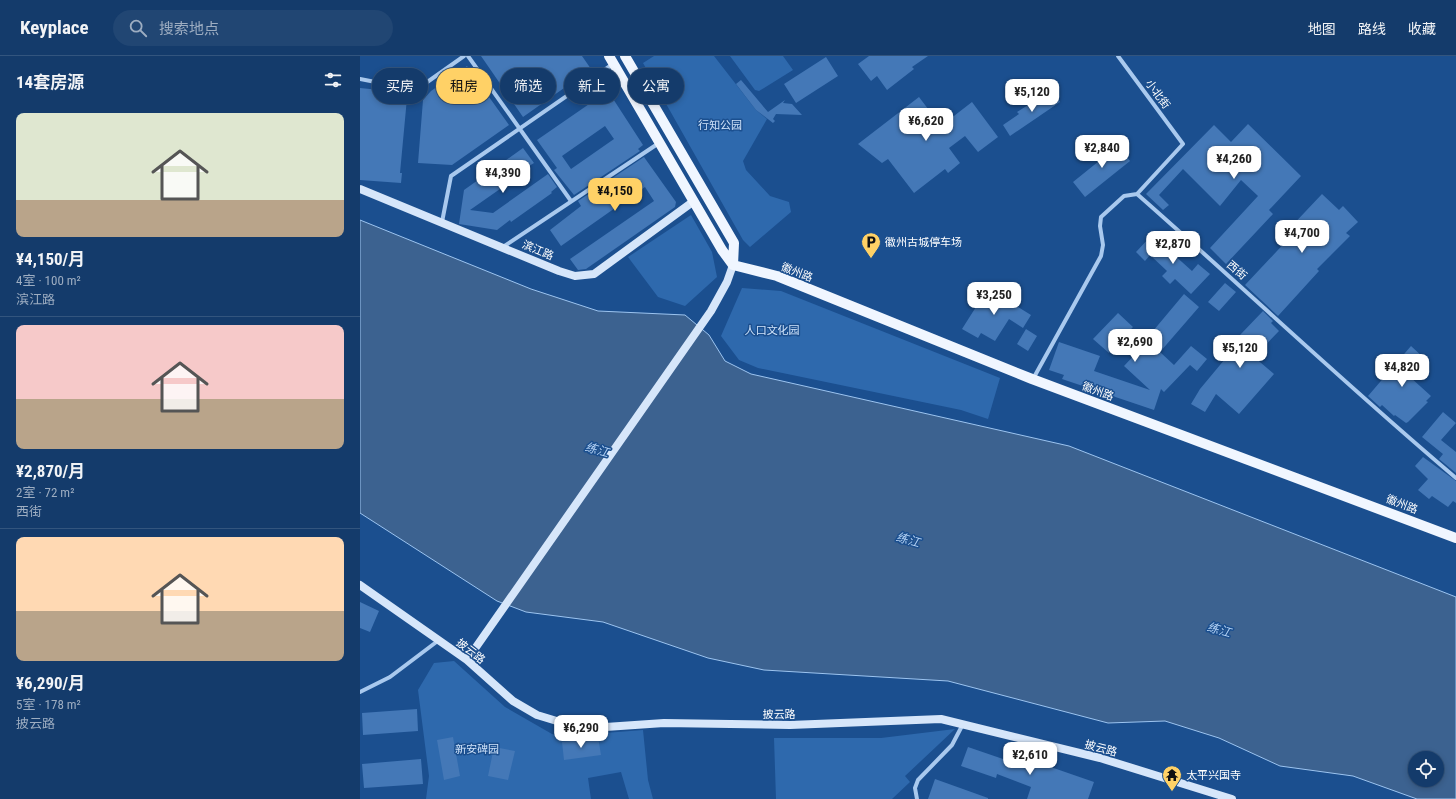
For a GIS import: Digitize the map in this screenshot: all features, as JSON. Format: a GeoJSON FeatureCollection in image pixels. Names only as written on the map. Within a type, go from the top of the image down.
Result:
{"type":"FeatureCollection","features":[{"type":"Feature","properties":{"kind":"main road"},"geometry":{"type":"LineString","coordinates":[[628,57],[734,243],[733,265]]}},
{"type":"Feature","properties":{"kind":"main road"},"geometry":{"type":"LineString","coordinates":[[612,60],[722,250],[733,265]]}},
{"type":"Feature","properties":{"kind":"main road","name":"徽州路"},"geometry":{"type":"LineString","coordinates":[[733,265],[777,276],[1032,379],[1456,538]]}},
{"type":"Feature","properties":{"kind":"street"},"geometry":{"type":"LineString","coordinates":[[360,79],[416,90],[464,56]]}},
{"type":"Feature","properties":{"kind":"street"},"geometry":{"type":"LineString","coordinates":[[468,56],[571,202]]}},
{"type":"Feature","properties":{"kind":"street","name":"小北街"},"geometry":{"type":"LineString","coordinates":[[1118,56],[1183,144],[1137,194]]}},
{"type":"Feature","properties":{"kind":"street"},"geometry":{"type":"LineString","coordinates":[[442,222],[451,176],[520,129],[612,60]]}},
{"type":"Feature","properties":{"kind":"street"},"geometry":{"type":"LineString","coordinates":[[503,247],[660,142]]}},
{"type":"Feature","properties":{"kind":"street","name":"滨江路"},"geometry":{"type":"LineString","coordinates":[[360,189],[559,271],[575,276],[588,276],[594,274],[694,201]]}},
{"type":"Feature","properties":{"kind":"street"},"geometry":{"type":"LineString","coordinates":[[1032,379],[1101,256],[1103,246],[1100,226],[1101,217],[1124,196],[1137,194]]}},
{"type":"Feature","properties":{"kind":"street","name":"西街"},"geometry":{"type":"LineString","coordinates":[[1137,194],[1245,290],[1387,420],[1456,478]]}},
{"type":"Feature","properties":{"kind":"street"},"geometry":{"type":"LineString","coordinates":[[467,660],[712,311],[727,282],[733,265]]}},
{"type":"Feature","properties":{"kind":"street","name":"披云路"},"geometry":{"type":"LineString","coordinates":[[360,585],[467,660],[524,709],[550,720],[581,727],[664,723],[812,724],[931,719],[963,724],[1100,758],[1232,799]]}},
{"type":"Feature","properties":{"kind":"street"},"geometry":{"type":"LineString","coordinates":[[360,692],[390,678],[439,640]]}},
{"type":"Feature","properties":{"kind":"street"},"geometry":{"type":"LineString","coordinates":[[917,799],[915,788],[918,780],[952,745],[963,724]]}},
{"type":"Feature","properties":{"kind":"green space","name":"行知公园"},"geometry":{"type":"Polygon","coordinates":[[[654,56],[714,56],[756,110],[767,119],[743,161],[746,170],[770,196],[789,202],[791,212],[750,247],[743,240],[666,104],[684,104],[684,68],[646,68],[643,63],[654,56]]]}},
{"type":"Feature","properties":{"kind":"green space"},"geometry":{"type":"Polygon","coordinates":[[[730,56],[783,56],[793,70],[759,91],[755,90],[730,56]]]}},
{"type":"Feature","properties":{"kind":"green space"},"geometry":{"type":"Polygon","coordinates":[[[691,215],[712,252],[717,277],[685,306],[658,297],[628,257],[691,215]]]}},
{"type":"Feature","properties":{"kind":"green space","name":"人口文化园"},"geometry":{"type":"Polygon","coordinates":[[[742,288],[781,291],[1000,378],[988,419],[961,410],[758,368],[739,360],[721,336],[742,288]]]}},
{"type":"Feature","properties":{"kind":"green space","name":"新安碑园"},"geometry":{"type":"Polygon","coordinates":[[[454,661],[505,707],[552,734],[571,738],[605,733],[643,730],[648,780],[653,799],[629,799],[621,772],[588,778],[591,799],[426,799],[429,776],[418,690],[434,663],[454,661]]]}},
{"type":"Feature","properties":{"kind":"green space"},"geometry":{"type":"Polygon","coordinates":[[[955,729],[905,776],[910,782],[892,799],[776,799],[774,738],[881,738],[955,729]]]}},
{"type":"Feature","properties":{"kind":"water","name":"练江"},"geometry":{"type":"Polygon","coordinates":[[[360,220],[531,289],[598,311],[685,315],[709,335],[725,361],[751,374],[1069,446],[1456,597],[1456,799],[1417,799],[1353,776],[1280,766],[1219,738],[1165,721],[1108,723],[948,681],[764,670],[708,658],[603,622],[526,612],[497,601],[360,513],[360,220]]]}},
{"type":"Feature","properties":{"kind":"building"},"geometry":{"type":"Polygon","coordinates":[[[481,56],[582,56],[590,68],[564,68],[564,88],[556,94],[556,68],[500,68],[500,84],[492,72],[492,68],[489,68],[481,56]]]}},
{"type":"Feature","properties":{"kind":"building"},"geometry":{"type":"Polygon","coordinates":[[[869,56],[928,56],[912,67],[914,69],[887,90],[877,76],[871,81],[858,64],[869,56]]]}},
{"type":"Feature","properties":{"kind":"building"},"geometry":{"type":"Polygon","coordinates":[[[826,57],[838,76],[796,103],[784,84],[826,57]]]}},
{"type":"Feature","properties":{"kind":"building"},"geometry":{"type":"Polygon","coordinates":[[[741,80],[768,112],[785,100],[783,103],[792,104],[802,115],[776,114],[773,119],[775,121],[773,123],[756,110],[736,84],[741,80]]]}},
{"type":"Feature","properties":{"kind":"building"},"geometry":{"type":"Polygon","coordinates":[[[360,88],[372,89],[372,104],[406,104],[400,173],[402,173],[401,183],[360,180],[360,88]]]}},
{"type":"Feature","properties":{"kind":"building"},"geometry":{"type":"Polygon","coordinates":[[[436,88],[436,104],[492,104],[492,101],[509,125],[452,165],[418,163],[423,104],[428,104],[428,94],[436,88]]]}},
{"type":"Feature","properties":{"kind":"building"},"geometry":{"type":"Polygon","coordinates":[[[1052,90],[1060,102],[1010,136],[1003,125],[1019,114],[1017,112],[1052,90]]]}},
{"type":"Feature","properties":{"kind":"building"},"geometry":{"type":"Polygon","coordinates":[[[919,97],[941,126],[972,102],[998,137],[978,152],[965,136],[949,148],[960,163],[948,173],[945,169],[914,193],[888,159],[882,163],[858,144],[919,97]]]}},
{"type":"Feature","properties":{"kind":"building"},"geometry":{"type":"Polygon","coordinates":[[[514,104],[541,104],[523,117],[514,104]]]}},
{"type":"Feature","properties":{"kind":"building"},"geometry":{"type":"Polygon","coordinates":[[[589,104],[616,104],[643,145],[638,149],[640,151],[574,195],[554,170],[557,168],[537,140],[589,104]],[[605,126],[562,156],[571,169],[614,139],[605,126]]]}},
{"type":"Feature","properties":{"kind":"building"},"geometry":{"type":"Polygon","coordinates":[[[1248,124],[1301,176],[1269,210],[1273,214],[1226,264],[1210,248],[1258,196],[1241,180],[1220,206],[1183,169],[1159,195],[1169,205],[1163,210],[1146,194],[1214,125],[1231,142],[1248,124]]]}},
{"type":"Feature","properties":{"kind":"building"},"geometry":{"type":"Polygon","coordinates":[[[1115,141],[1130,161],[1085,197],[1073,182],[1104,157],[1100,152],[1115,141]]]}},
{"type":"Feature","properties":{"kind":"building"},"geometry":{"type":"Polygon","coordinates":[[[523,148],[534,163],[529,166],[530,168],[470,210],[493,213],[548,174],[557,187],[551,192],[552,193],[497,230],[459,224],[464,190],[523,148]]]}},
{"type":"Feature","properties":{"kind":"building"},"geometry":{"type":"Polygon","coordinates":[[[644,157],[676,202],[675,207],[586,269],[578,270],[570,259],[654,201],[645,187],[561,246],[550,230],[581,206],[578,201],[644,157]]]}},
{"type":"Feature","properties":{"kind":"building"},"geometry":{"type":"Polygon","coordinates":[[[1322,194],[1339,210],[1343,206],[1358,222],[1346,233],[1350,236],[1317,269],[1319,271],[1278,316],[1245,285],[1293,234],[1288,230],[1322,194]]]}},
{"type":"Feature","properties":{"kind":"building"},"geometry":{"type":"Polygon","coordinates":[[[1152,235],[1192,271],[1198,264],[1210,274],[1191,294],[1175,279],[1170,284],[1162,276],[1167,271],[1150,255],[1145,261],[1136,252],[1152,235]]]}},
{"type":"Feature","properties":{"kind":"building"},"geometry":{"type":"Polygon","coordinates":[[[1225,283],[1236,292],[1219,311],[1208,302],[1225,283]]]}},
{"type":"Feature","properties":{"kind":"building"},"geometry":{"type":"Polygon","coordinates":[[[986,287],[1031,315],[1023,328],[1009,319],[995,341],[981,333],[978,338],[962,329],[981,299],[979,298],[986,287]]]}},
{"type":"Feature","properties":{"kind":"building"},"geometry":{"type":"Polygon","coordinates":[[[1184,294],[1199,307],[1160,352],[1174,365],[1191,346],[1207,359],[1197,371],[1190,365],[1164,392],[1161,389],[1154,410],[1062,379],[1064,375],[1049,370],[1059,342],[1100,356],[1094,371],[1150,390],[1124,366],[1155,333],[1153,331],[1184,294]]]}},
{"type":"Feature","properties":{"kind":"building"},"geometry":{"type":"Polygon","coordinates":[[[1263,311],[1273,321],[1271,323],[1279,331],[1254,357],[1274,374],[1239,414],[1216,394],[1205,412],[1191,404],[1200,389],[1243,338],[1240,335],[1263,311]]]}},
{"type":"Feature","properties":{"kind":"building"},"geometry":{"type":"Polygon","coordinates":[[[1118,313],[1133,327],[1109,353],[1093,339],[1118,313]]]}},
{"type":"Feature","properties":{"kind":"building"},"geometry":{"type":"Polygon","coordinates":[[[1026,329],[1037,336],[1028,351],[1017,344],[1026,329]]]}},
{"type":"Feature","properties":{"kind":"building"},"geometry":{"type":"Polygon","coordinates":[[[1411,346],[1424,358],[1420,362],[1422,363],[1410,377],[1431,396],[1426,401],[1428,402],[1406,423],[1395,415],[1394,416],[1382,405],[1380,407],[1368,396],[1411,346]]]}},
{"type":"Feature","properties":{"kind":"building"},"geometry":{"type":"Polygon","coordinates":[[[1443,412],[1456,423],[1441,440],[1456,452],[1456,473],[1439,459],[1443,454],[1422,437],[1443,412]]]}},
{"type":"Feature","properties":{"kind":"building"},"geometry":{"type":"Polygon","coordinates":[[[1423,457],[1456,481],[1456,503],[1453,501],[1448,507],[1432,496],[1429,499],[1418,490],[1428,479],[1415,466],[1423,457]]]}},
{"type":"Feature","properties":{"kind":"building"},"geometry":{"type":"Polygon","coordinates":[[[360,602],[379,611],[370,632],[360,628],[360,602]]]}},
{"type":"Feature","properties":{"kind":"building"},"geometry":{"type":"Polygon","coordinates":[[[417,709],[418,731],[363,735],[362,713],[417,709]]]}},
{"type":"Feature","properties":{"kind":"building"},"geometry":{"type":"Polygon","coordinates":[[[453,737],[460,776],[444,780],[437,740],[453,737]]]}},
{"type":"Feature","properties":{"kind":"building"},"geometry":{"type":"Polygon","coordinates":[[[598,737],[601,755],[564,760],[562,742],[598,737]]]}},
{"type":"Feature","properties":{"kind":"building"},"geometry":{"type":"Polygon","coordinates":[[[494,747],[515,751],[508,780],[488,776],[494,747]]]}},
{"type":"Feature","properties":{"kind":"building"},"geometry":{"type":"Polygon","coordinates":[[[968,747],[1003,759],[1004,755],[1041,767],[1042,764],[1094,782],[1088,799],[1027,799],[1031,787],[997,774],[996,778],[961,766],[968,747]]]}},
{"type":"Feature","properties":{"kind":"building"},"geometry":{"type":"Polygon","coordinates":[[[421,759],[423,784],[364,788],[362,764],[421,759]]]}},
{"type":"Feature","properties":{"kind":"building"},"geometry":{"type":"Polygon","coordinates":[[[935,779],[988,798],[988,799],[928,799],[935,779]]]}},
{"type":"Feature","properties":{"kind":"place","name":"徽州古城停车场"},"geometry":{"type":"Point","coordinates":[871,259]}},
{"type":"Feature","properties":{"kind":"place","name":"太平兴国寺"},"geometry":{"type":"Point","coordinates":[1172,792]}}]}
